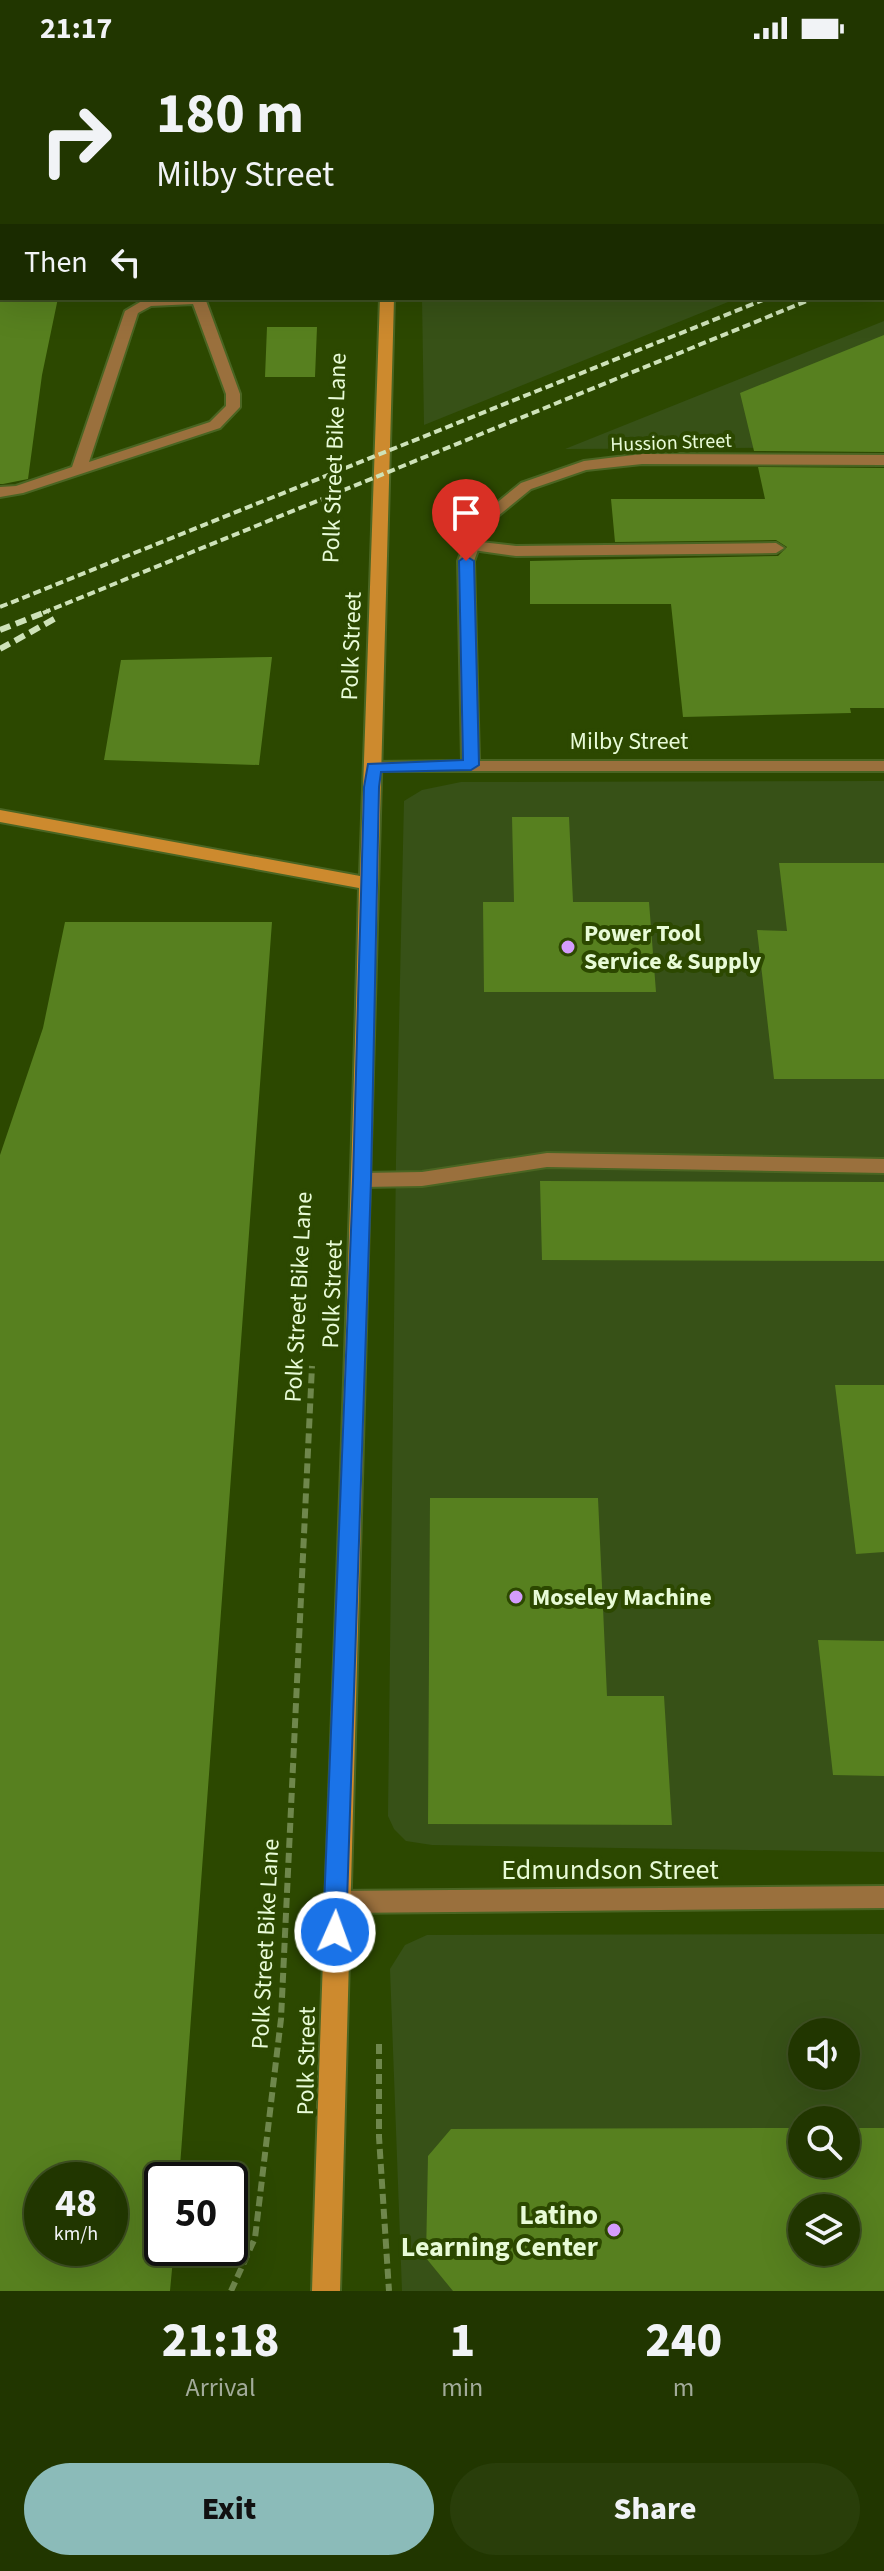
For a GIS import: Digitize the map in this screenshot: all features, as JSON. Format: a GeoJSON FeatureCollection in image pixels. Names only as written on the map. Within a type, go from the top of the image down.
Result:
{"type":"FeatureCollection","features":[{"type":"Feature","properties":{"kind":"main road","name":"Polk Street"},"geometry":{"type":"LineString","coordinates":[[326,2291],[387,300]]}},
{"type":"Feature","properties":{"kind":"main road"},"geometry":{"type":"LineString","coordinates":[[0,816],[370,884]]}},
{"type":"Feature","properties":{"kind":"street"},"geometry":{"type":"LineString","coordinates":[[78,471],[132,311],[148,302],[181,300]]}},
{"type":"Feature","properties":{"kind":"street"},"geometry":{"type":"LineString","coordinates":[[0,492],[18,490],[215,425],[233,407],[233,394],[198,300]]}},
{"type":"Feature","properties":{"kind":"street","name":"Hussion Street"},"geometry":{"type":"LineString","coordinates":[[471,765],[466,561],[480,523],[526,486],[584,466],[642,459],[884,460]]}},
{"type":"Feature","properties":{"kind":"street"},"geometry":{"type":"LineString","coordinates":[[472,546],[516,551],[776,548]]}},
{"type":"Feature","properties":{"kind":"street","name":"Milby Street"},"geometry":{"type":"LineString","coordinates":[[373,767],[884,766]]}},
{"type":"Feature","properties":{"kind":"street"},"geometry":{"type":"LineString","coordinates":[[362,1180],[422,1179],[547,1160],[884,1166]]}},
{"type":"Feature","properties":{"kind":"street","name":"Edmundson Street"},"geometry":{"type":"LineString","coordinates":[[336,1902],[884,1897]]}},
{"type":"Feature","properties":{"kind":"path","name":"Polk Street Bike Lane"},"geometry":{"type":"LineString","coordinates":[[231,2291],[255,2238],[281,2019],[313,1353]]}},
{"type":"Feature","properties":{"kind":"shaded area"},"geometry":{"type":"Polygon","coordinates":[[[422,300],[733,300],[424,425],[422,300]]]}},
{"type":"Feature","properties":{"kind":"shaded area"},"geometry":{"type":"Polygon","coordinates":[[[884,321],[884,447],[565,449],[884,321]]]}},
{"type":"Feature","properties":{"kind":"shaded area"},"geometry":{"type":"Polygon","coordinates":[[[884,781],[884,1852],[432,1845],[406,1841],[394,1829],[388,1816],[404,801],[422,790],[461,782],[884,781]]]}},
{"type":"Feature","properties":{"kind":"shaded area"},"geometry":{"type":"Polygon","coordinates":[[[884,1934],[884,2291],[402,2291],[390,1969],[405,1945],[427,1935],[884,1934]]]}},
{"type":"Feature","properties":{"kind":"building"},"geometry":{"type":"Polygon","coordinates":[[[0,300],[58,300],[42,375],[28,479],[0,484],[0,300]]]}},
{"type":"Feature","properties":{"kind":"building"},"geometry":{"type":"Polygon","coordinates":[[[267,327],[317,327],[315,377],[265,377],[267,327]]]}},
{"type":"Feature","properties":{"kind":"building"},"geometry":{"type":"Polygon","coordinates":[[[884,335],[884,452],[754,451],[740,393],[884,335]]]}},
{"type":"Feature","properties":{"kind":"building"},"geometry":{"type":"Polygon","coordinates":[[[758,467],[884,468],[884,708],[850,708],[851,713],[683,717],[671,604],[530,604],[530,561],[778,556],[787,547],[776,540],[615,542],[611,499],[765,499],[758,467]]]}},
{"type":"Feature","properties":{"kind":"building"},"geometry":{"type":"Polygon","coordinates":[[[272,657],[259,765],[104,760],[121,660],[272,657]]]}},
{"type":"Feature","properties":{"kind":"building","name":"Power Tool Service & Supply"},"geometry":{"type":"Polygon","coordinates":[[[512,817],[569,817],[573,902],[649,902],[656,992],[484,992],[483,902],[514,902],[512,817]]]}},
{"type":"Feature","properties":{"kind":"building"},"geometry":{"type":"Polygon","coordinates":[[[779,863],[884,863],[884,1079],[774,1079],[757,930],[787,931],[779,863]]]}},
{"type":"Feature","properties":{"kind":"building"},"geometry":{"type":"Polygon","coordinates":[[[65,922],[272,922],[180,2162],[144,2162],[144,2266],[172,2266],[170,2291],[0,2291],[0,1155],[43,1028],[65,922]]]}},
{"type":"Feature","properties":{"kind":"building"},"geometry":{"type":"Polygon","coordinates":[[[540,1181],[884,1182],[884,1261],[542,1260],[540,1181]]]}},
{"type":"Feature","properties":{"kind":"building"},"geometry":{"type":"Polygon","coordinates":[[[835,1385],[884,1385],[884,1552],[856,1554],[835,1385]]]}},
{"type":"Feature","properties":{"kind":"building","name":"Moseley Machine"},"geometry":{"type":"Polygon","coordinates":[[[430,1498],[598,1498],[607,1696],[664,1696],[672,1825],[428,1824],[430,1498]]]}},
{"type":"Feature","properties":{"kind":"building"},"geometry":{"type":"Polygon","coordinates":[[[818,1640],[884,1641],[884,1776],[833,1775],[818,1640]]]}},
{"type":"Feature","properties":{"kind":"building","name":"Latino Learning Center"},"geometry":{"type":"Polygon","coordinates":[[[788,2128],[788,2178],[860,2178],[860,2128],[884,2128],[884,2291],[453,2291],[426,2258],[428,2156],[451,2129],[788,2128]]]}},
{"type":"Feature","properties":{"kind":"railway"},"geometry":{"type":"LineString","coordinates":[[0,607],[763,300]]}},
{"type":"Feature","properties":{"kind":"railway"},"geometry":{"type":"LineString","coordinates":[[45,612],[809,300]]}},
{"type":"Feature","properties":{"kind":"railway"},"geometry":{"type":"LineString","coordinates":[[0,630],[45,612]]}},
{"type":"Feature","properties":{"kind":"railway"},"geometry":{"type":"LineString","coordinates":[[0,649],[56,618]]}},
{"type":"Feature","properties":{"kind":"place","name":"Power Tool Service & Supply"},"geometry":{"type":"Point","coordinates":[568,947]}},
{"type":"Feature","properties":{"kind":"place","name":"Moseley Machine"},"geometry":{"type":"Point","coordinates":[516,1597]}},
{"type":"Feature","properties":{"kind":"place","name":"Latino Learning Center"},"geometry":{"type":"Point","coordinates":[614,2230]}},
{"type":"Feature","properties":{"kind":"route"},"geometry":{"type":"LineString","coordinates":[[335,1932],[362,1180],[371,787],[373,767],[471,765],[466,561]]}}]}
